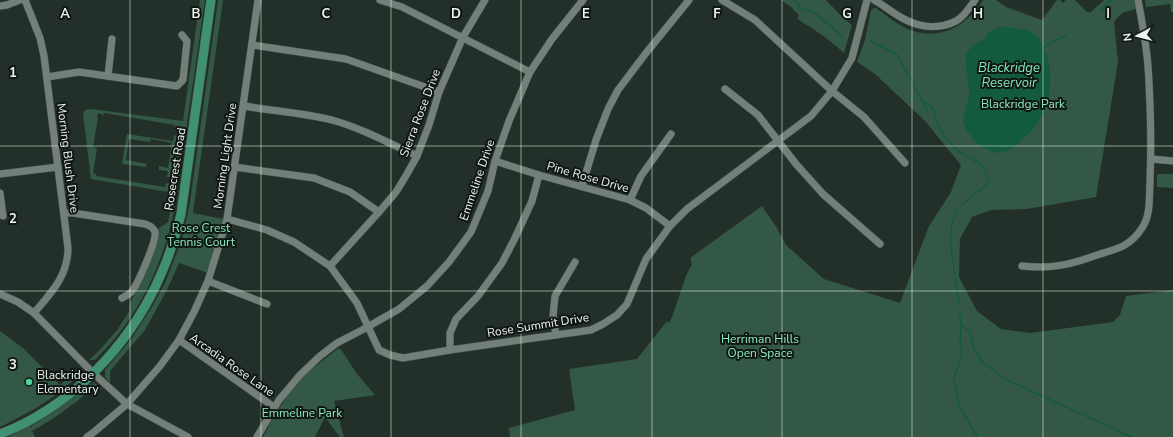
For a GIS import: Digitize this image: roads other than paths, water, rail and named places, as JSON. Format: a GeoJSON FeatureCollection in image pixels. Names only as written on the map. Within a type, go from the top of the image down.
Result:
{"type":"FeatureCollection","features":[{"type":"Feature","properties":{"kind":"main road","name":"Rosecrest Road"},"geometry":{"type":"LineString","coordinates":[[0,434],[25,423],[56,404],[93,373],[118,346],[137,320],[163,272],[174,241],[181,214],[211,0]]}},
{"type":"Feature","properties":{"kind":"street"},"geometry":{"type":"LineString","coordinates":[[0,6],[20,0]]}},
{"type":"Feature","properties":{"kind":"street","name":"Morning Blush Drive"},"geometry":{"type":"LineString","coordinates":[[25,0],[41,42],[47,77],[68,248],[63,274],[58,283],[34,313]]}},
{"type":"Feature","properties":{"kind":"street","name":"Morning Light Drive"},"geometry":{"type":"LineString","coordinates":[[87,437],[127,404],[160,366],[179,340],[208,281],[227,220],[258,0]]}},
{"type":"Feature","properties":{"kind":"street"},"geometry":{"type":"LineString","coordinates":[[380,0],[404,3],[463,38],[530,72]]}},
{"type":"Feature","properties":{"kind":"street","name":"Sierra Rose Drive"},"geometry":{"type":"LineString","coordinates":[[330,266],[396,192],[417,156],[429,125],[439,92],[463,38],[485,0]]}},
{"type":"Feature","properties":{"kind":"street","name":"Emmeline Drive"},"geometry":{"type":"LineString","coordinates":[[257,437],[279,400],[300,375],[320,356],[337,343],[398,309],[427,286],[449,262],[471,232],[488,191],[495,161],[509,121],[530,72],[552,40],[583,0]]}},
{"type":"Feature","properties":{"kind":"street"},"geometry":{"type":"LineString","coordinates":[[582,186],[596,140],[608,109],[618,90],[689,0]]}},
{"type":"Feature","properties":{"kind":"street"},"geometry":{"type":"LineString","coordinates":[[722,0],[755,20],[832,91],[864,117],[904,163]]}},
{"type":"Feature","properties":{"kind":"street","name":"Rose Summit Drive"},"geometry":{"type":"LineString","coordinates":[[227,220],[274,233],[294,242],[330,266],[357,302],[379,350],[390,356],[403,358],[591,330],[617,316],[627,304],[646,258],[670,226],[687,209],[811,116],[832,91],[852,58],[867,0]]}},
{"type":"Feature","properties":{"kind":"street"},"geometry":{"type":"LineString","coordinates":[[874,0],[905,20],[924,26],[941,26],[958,20],[975,0]]}},
{"type":"Feature","properties":{"kind":"street"},"geometry":{"type":"LineString","coordinates":[[1022,266],[1050,267],[1076,263],[1125,246],[1142,228],[1147,217],[1149,208],[1151,159],[1149,81],[1146,49],[1138,0]]}},
{"type":"Feature","properties":{"kind":"street"},"geometry":{"type":"LineString","coordinates":[[47,77],[79,72],[177,86],[183,80],[187,41],[182,35]]}},
{"type":"Feature","properties":{"kind":"street"},"geometry":{"type":"LineString","coordinates":[[108,76],[112,39]]}},
{"type":"Feature","properties":{"kind":"street"},"geometry":{"type":"LineString","coordinates":[[252,45],[346,59],[439,92]]}},
{"type":"Feature","properties":{"kind":"street"},"geometry":{"type":"LineString","coordinates":[[725,89],[758,115],[796,164],[823,194],[880,244]]}},
{"type":"Feature","properties":{"kind":"street"},"geometry":{"type":"LineString","coordinates":[[244,106],[314,116],[340,122],[417,156]]}},
{"type":"Feature","properties":{"kind":"street"},"geometry":{"type":"LineString","coordinates":[[630,200],[641,176],[670,134]]}},
{"type":"Feature","properties":{"kind":"street"},"geometry":{"type":"LineString","coordinates":[[1151,159],[1173,161]]}},
{"type":"Feature","properties":{"kind":"street","name":"Pine Rose Drive"},"geometry":{"type":"LineString","coordinates":[[495,161],[539,175],[630,200],[646,208],[670,226]]}},
{"type":"Feature","properties":{"kind":"street"},"geometry":{"type":"LineString","coordinates":[[0,174],[58,167]]}},
{"type":"Feature","properties":{"kind":"street"},"geometry":{"type":"LineString","coordinates":[[234,167],[314,178],[350,192],[379,212]]}},
{"type":"Feature","properties":{"kind":"street"},"geometry":{"type":"LineString","coordinates":[[450,350],[450,333],[456,319],[478,296],[502,263],[532,201],[539,175]]}},
{"type":"Feature","properties":{"kind":"street"},"geometry":{"type":"LineString","coordinates":[[0,193],[3,216]]}},
{"type":"Feature","properties":{"kind":"street"},"geometry":{"type":"LineString","coordinates":[[64,213],[73,213],[145,224],[152,227],[154,231],[154,240],[136,284],[132,291],[122,298]]}},
{"type":"Feature","properties":{"kind":"street"},"geometry":{"type":"LineString","coordinates":[[556,335],[553,316],[555,296],[575,262]]}},
{"type":"Feature","properties":{"kind":"street"},"geometry":{"type":"LineString","coordinates":[[208,281],[267,304]]}},
{"type":"Feature","properties":{"kind":"street"},"geometry":{"type":"LineString","coordinates":[[0,294],[18,302],[34,313],[111,391],[127,404],[188,437]]}},
{"type":"Feature","properties":{"kind":"street","name":"Arcadia Rose Lane"},"geometry":{"type":"LineString","coordinates":[[179,340],[274,408]]}},
{"type":"Feature","properties":{"kind":"water","name":"Blackridge Reservoir"},"geometry":{"type":"Polygon","coordinates":[[[1008,27],[1028,30],[1039,38],[1047,55],[1050,68],[1049,98],[1044,112],[1035,127],[1011,150],[996,153],[982,147],[973,139],[966,129],[963,119],[969,97],[969,89],[966,55],[971,47],[985,38],[989,32],[998,28],[1008,27]]]}},
{"type":"Feature","properties":{"kind":"waterway"},"geometry":{"type":"LineString","coordinates":[[794,0],[803,10],[812,11],[842,37]]}},
{"type":"Feature","properties":{"kind":"waterway"},"geometry":{"type":"LineString","coordinates":[[1101,11],[1110,0]]}},
{"type":"Feature","properties":{"kind":"waterway"},"geometry":{"type":"LineString","coordinates":[[1043,47],[1066,35]]}},
{"type":"Feature","properties":{"kind":"waterway"},"geometry":{"type":"LineString","coordinates":[[871,41],[897,55],[922,100],[934,111],[938,125],[946,139],[958,151],[980,163],[990,181],[962,205]]}},
{"type":"Feature","properties":{"kind":"waterway"},"geometry":{"type":"LineString","coordinates":[[922,100],[928,113]]}},
{"type":"Feature","properties":{"kind":"waterway"},"geometry":{"type":"LineString","coordinates":[[958,209],[952,223],[950,240],[959,304]]}},
{"type":"Feature","properties":{"kind":"waterway"},"geometry":{"type":"LineString","coordinates":[[960,314],[961,324],[970,332],[974,349],[983,363],[1005,379],[1132,437]]}},
{"type":"Feature","properties":{"kind":"waterway"},"geometry":{"type":"LineString","coordinates":[[955,375],[962,355],[960,344],[961,325]]}},
{"type":"Feature","properties":{"kind":"waterway"},"geometry":{"type":"LineString","coordinates":[[954,379],[959,406],[977,437]]}},
{"type":"Feature","properties":{"kind":"place","name":"Blackridge Elementary"},"geometry":{"type":"Point","coordinates":[29,382]}},
{"type":"Feature","properties":{"kind":"park label","name":"Blackridge Park"},"geometry":{"type":"Point","coordinates":[1023,104]}},
{"type":"Feature","properties":{"kind":"park label","name":"Rose Crest Tennis Court"},"geometry":{"type":"Point","coordinates":[201,235]}},
{"type":"Feature","properties":{"kind":"park label","name":"Herriman Hills Open Space"},"geometry":{"type":"Point","coordinates":[760,346]}},
{"type":"Feature","properties":{"kind":"park label","name":"Emmeline Park"},"geometry":{"type":"Point","coordinates":[302,413]}}]}
